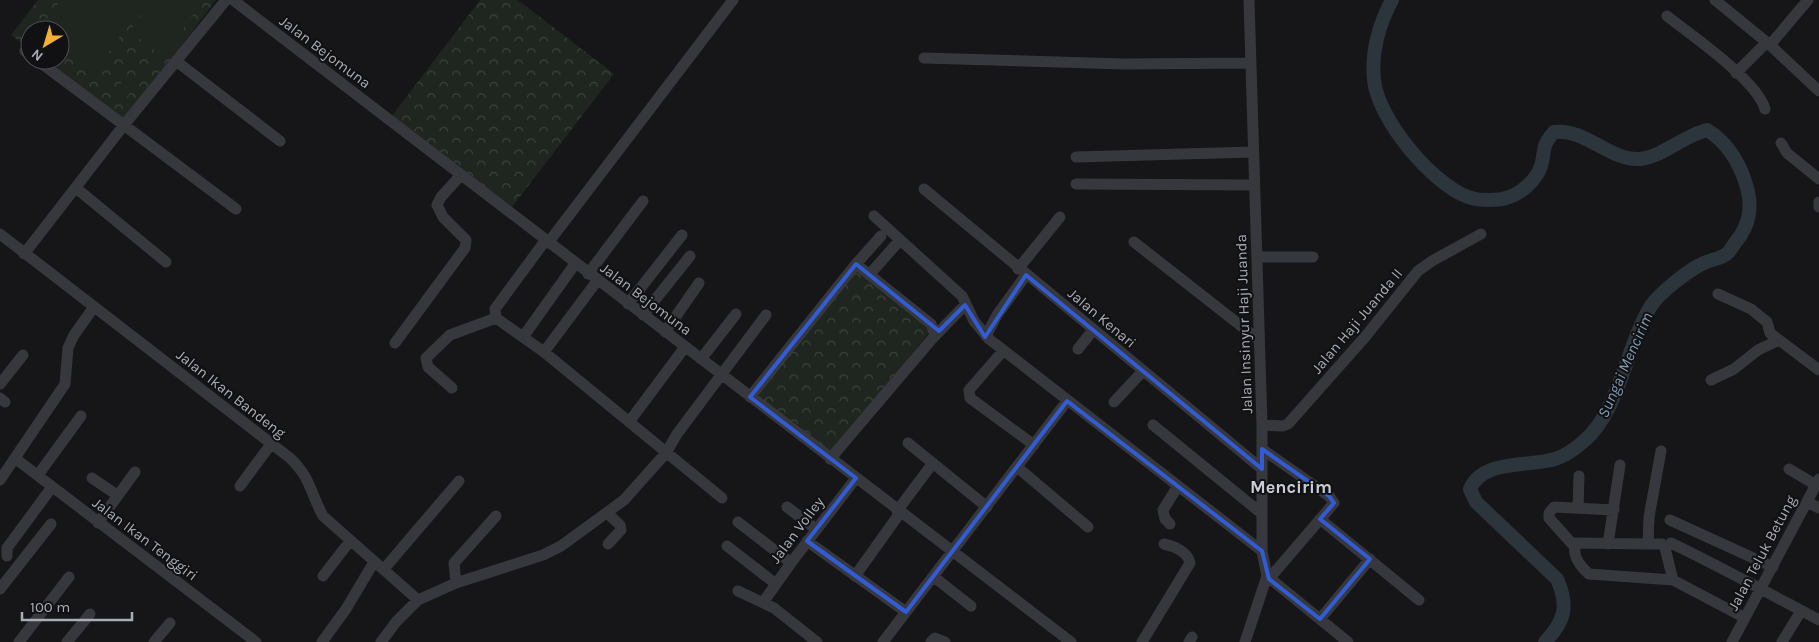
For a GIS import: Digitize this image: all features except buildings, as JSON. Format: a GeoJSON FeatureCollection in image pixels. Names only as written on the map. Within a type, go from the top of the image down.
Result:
{"type":"FeatureCollection","features":[{"type":"Feature","properties":{"kind":"street"},"geometry":{"type":"LineString","coordinates":[[24,254],[124,124],[226,0]]}},
{"type":"Feature","properties":{"kind":"street","name":"Jalan Bejomuna"},"geometry":{"type":"LineString","coordinates":[[233,0],[462,175],[507,212],[701,358],[899,512],[1071,642]]}},
{"type":"Feature","properties":{"kind":"street"},"geometry":{"type":"LineString","coordinates":[[722,498],[544,352],[496,318],[495,309],[733,0]]}},
{"type":"Feature","properties":{"kind":"street","name":"Jalan Insinyur Haji Juanda"},"geometry":{"type":"LineString","coordinates":[[1245,642],[1268,578],[1262,551],[1262,426],[1249,0]]}},
{"type":"Feature","properties":{"kind":"street"},"geometry":{"type":"LineString","coordinates":[[1736,72],[1768,44],[1808,0]]}},
{"type":"Feature","properties":{"kind":"street"},"geometry":{"type":"LineString","coordinates":[[1717,1],[1819,91]]}},
{"type":"Feature","properties":{"kind":"street"},"geometry":{"type":"LineString","coordinates":[[1668,16],[1736,72],[1757,95],[1765,109]]}},
{"type":"Feature","properties":{"kind":"street"},"geometry":{"type":"LineString","coordinates":[[924,58],[1104,64],[1250,63]]}},
{"type":"Feature","properties":{"kind":"street"},"geometry":{"type":"LineString","coordinates":[[176,61],[280,141]]}},
{"type":"Feature","properties":{"kind":"street"},"geometry":{"type":"LineString","coordinates":[[51,70],[236,209]]}},
{"type":"Feature","properties":{"kind":"street"},"geometry":{"type":"LineString","coordinates":[[1781,143],[1787,153],[1819,179]]}},
{"type":"Feature","properties":{"kind":"street"},"geometry":{"type":"LineString","coordinates":[[1076,157],[1253,152]]}},
{"type":"Feature","properties":{"kind":"street"},"geometry":{"type":"LineString","coordinates":[[394,343],[465,248],[466,240],[443,217],[438,204],[441,197],[462,175]]}},
{"type":"Feature","properties":{"kind":"street"},"geometry":{"type":"LineString","coordinates":[[1076,184],[1254,185]]}},
{"type":"Feature","properties":{"kind":"street"},"geometry":{"type":"LineString","coordinates":[[76,188],[166,262]]}},
{"type":"Feature","properties":{"kind":"street","name":"Jalan Kenari"},"geometry":{"type":"LineString","coordinates":[[924,189],[1142,372],[1262,469]]}},
{"type":"Feature","properties":{"kind":"street"},"geometry":{"type":"LineString","coordinates":[[544,352],[643,201]]}},
{"type":"Feature","properties":{"kind":"street"},"geometry":{"type":"LineString","coordinates":[[1819,202],[1819,207]]}},
{"type":"Feature","properties":{"kind":"street"},"geometry":{"type":"LineString","coordinates":[[874,216],[962,296],[974,322],[1003,351],[1262,551]]}},
{"type":"Feature","properties":{"kind":"street"},"geometry":{"type":"LineString","coordinates":[[986,336],[1022,272],[1060,216]]}},
{"type":"Feature","properties":{"kind":"street","name":"Jalan Ikan Bandeng"},"geometry":{"type":"LineString","coordinates":[[0,234],[302,470],[323,516],[418,600]]}},
{"type":"Feature","properties":{"kind":"street","name":"Jalan Haji Juanda II"},"geometry":{"type":"LineString","coordinates":[[1262,426],[1283,426],[1288,424],[1418,271],[1432,261],[1481,234]]}},
{"type":"Feature","properties":{"kind":"street"},"geometry":{"type":"LineString","coordinates":[[628,304],[682,236]]}},
{"type":"Feature","properties":{"kind":"street"},"geometry":{"type":"LineString","coordinates":[[750,397],[856,264],[881,236]]}},
{"type":"Feature","properties":{"kind":"street"},"geometry":{"type":"LineString","coordinates":[[869,275],[900,240]]}},
{"type":"Feature","properties":{"kind":"street"},"geometry":{"type":"LineString","coordinates":[[1134,242],[1259,340]]}},
{"type":"Feature","properties":{"kind":"street"},"geometry":{"type":"LineString","coordinates":[[642,315],[690,256]]}},
{"type":"Feature","properties":{"kind":"street"},"geometry":{"type":"LineString","coordinates":[[1257,256],[1313,256]]}},
{"type":"Feature","properties":{"kind":"street"},"geometry":{"type":"LineString","coordinates":[[523,337],[575,264]]}},
{"type":"Feature","properties":{"kind":"street"},"geometry":{"type":"LineString","coordinates":[[856,264],[931,324],[935,336]]}},
{"type":"Feature","properties":{"kind":"street"},"geometry":{"type":"LineString","coordinates":[[665,332],[700,283]]}},
{"type":"Feature","properties":{"kind":"street"},"geometry":{"type":"LineString","coordinates":[[1718,294],[1751,309],[1766,322],[1768,331],[1819,370]]}},
{"type":"Feature","properties":{"kind":"street"},"geometry":{"type":"LineString","coordinates":[[830,459],[935,336],[965,305]]}},
{"type":"Feature","properties":{"kind":"street"},"geometry":{"type":"LineString","coordinates":[[0,480],[65,384],[68,348],[74,335],[94,307]]}},
{"type":"Feature","properties":{"kind":"street"},"geometry":{"type":"LineString","coordinates":[[701,358],[736,314]]}},
{"type":"Feature","properties":{"kind":"street"},"geometry":{"type":"LineString","coordinates":[[387,640],[418,600],[456,583],[544,555],[561,546],[624,500],[666,453],[677,434],[720,374],[766,315]]}},
{"type":"Feature","properties":{"kind":"street"},"geometry":{"type":"LineString","coordinates":[[452,388],[428,367],[426,358],[450,335],[496,318]]}},
{"type":"Feature","properties":{"kind":"street"},"geometry":{"type":"LineString","coordinates":[[1078,349],[1093,330]]}},
{"type":"Feature","properties":{"kind":"street"},"geometry":{"type":"LineString","coordinates":[[1711,380],[1734,369],[1758,350],[1779,340]]}},
{"type":"Feature","properties":{"kind":"street"},"geometry":{"type":"LineString","coordinates":[[629,422],[685,347]]}},
{"type":"Feature","properties":{"kind":"street"},"geometry":{"type":"LineString","coordinates":[[1003,351],[969,390],[968,394],[970,398],[1034,446]]}},
{"type":"Feature","properties":{"kind":"street"},"geometry":{"type":"LineString","coordinates":[[0,384],[22,355]]}},
{"type":"Feature","properties":{"kind":"street"},"geometry":{"type":"LineString","coordinates":[[1114,402],[1142,372]]}},
{"type":"Feature","properties":{"kind":"street"},"geometry":{"type":"LineString","coordinates":[[884,642],[1067,401]]}},
{"type":"Feature","properties":{"kind":"street"},"geometry":{"type":"LineString","coordinates":[[38,475],[81,416]]}},
{"type":"Feature","properties":{"kind":"street"},"geometry":{"type":"LineString","coordinates":[[1153,425],[1261,513]]}},
{"type":"Feature","properties":{"kind":"street"},"geometry":{"type":"LineString","coordinates":[[908,442],[987,507]]}},
{"type":"Feature","properties":{"kind":"street"},"geometry":{"type":"LineString","coordinates":[[240,486],[270,444]]}},
{"type":"Feature","properties":{"kind":"street"},"geometry":{"type":"LineString","coordinates":[[1262,449],[1333,500],[1332,507],[1268,578],[1320,619],[1343,640]]}},
{"type":"Feature","properties":{"kind":"street"},"geometry":{"type":"LineString","coordinates":[[1648,544],[1648,517],[1661,451]]}},
{"type":"Feature","properties":{"kind":"street","name":"Jalan Ikan Tenggiri"},"geometry":{"type":"LineString","coordinates":[[16,459],[98,522],[242,638],[256,642]]}},
{"type":"Feature","properties":{"kind":"street"},"geometry":{"type":"LineString","coordinates":[[855,576],[933,463]]}},
{"type":"Feature","properties":{"kind":"street"},"geometry":{"type":"LineString","coordinates":[[1608,544],[1620,466]]}},
{"type":"Feature","properties":{"kind":"street"},"geometry":{"type":"LineString","coordinates":[[1017,467],[1088,527]]}},
{"type":"Feature","properties":{"kind":"street"},"geometry":{"type":"LineString","coordinates":[[1789,469],[1817,482]]}},
{"type":"Feature","properties":{"kind":"street"},"geometry":{"type":"LineString","coordinates":[[98,522],[116,495],[135,472]]}},
{"type":"Feature","properties":{"kind":"street"},"geometry":{"type":"LineString","coordinates":[[1578,508],[1579,476]]}},
{"type":"Feature","properties":{"kind":"street"},"geometry":{"type":"LineString","coordinates":[[92,478],[116,495]]}},
{"type":"Feature","properties":{"kind":"street","name":"Jalan Volley"},"geometry":{"type":"LineString","coordinates":[[764,602],[816,529],[856,478]]}},
{"type":"Feature","properties":{"kind":"street"},"geometry":{"type":"LineString","coordinates":[[384,570],[460,481]]}},
{"type":"Feature","properties":{"kind":"street","name":"Jalan Teluk Betung"},"geometry":{"type":"LineString","coordinates":[[1732,642],[1817,482]]}},
{"type":"Feature","properties":{"kind":"street"},"geometry":{"type":"LineString","coordinates":[[1170,524],[1165,519],[1163,510],[1178,486]]}},
{"type":"Feature","properties":{"kind":"street"},"geometry":{"type":"LineString","coordinates":[[7,556],[7,548],[52,487]]}},
{"type":"Feature","properties":{"kind":"street"},"geometry":{"type":"LineString","coordinates":[[1807,502],[1819,508]]}},
{"type":"Feature","properties":{"kind":"street"},"geometry":{"type":"LineString","coordinates":[[787,507],[816,529]]}},
{"type":"Feature","properties":{"kind":"street"},"geometry":{"type":"LineString","coordinates":[[1614,510],[1554,508],[1548,515],[1548,518],[1574,546],[1579,562],[1585,570],[1595,576],[1673,580],[1745,618]]}},
{"type":"Feature","properties":{"kind":"street"},"geometry":{"type":"LineString","coordinates":[[607,513],[620,525],[621,530],[608,544]]}},
{"type":"Feature","properties":{"kind":"street"},"geometry":{"type":"LineString","coordinates":[[456,583],[454,563],[496,516]]}},
{"type":"Feature","properties":{"kind":"street"},"geometry":{"type":"LineString","coordinates":[[1320,519],[1419,600]]}},
{"type":"Feature","properties":{"kind":"street"},"geometry":{"type":"LineString","coordinates":[[1670,520],[1773,567]]}},
{"type":"Feature","properties":{"kind":"street"},"geometry":{"type":"LineString","coordinates":[[738,522],[791,563]]}},
{"type":"Feature","properties":{"kind":"street"},"geometry":{"type":"LineString","coordinates":[[0,589],[51,524]]}},
{"type":"Feature","properties":{"kind":"street"},"geometry":{"type":"LineString","coordinates":[[323,576],[350,541]]}},
{"type":"Feature","properties":{"kind":"street"},"geometry":{"type":"LineString","coordinates":[[807,542],[906,612]]}},
{"type":"Feature","properties":{"kind":"street"},"geometry":{"type":"LineString","coordinates":[[1574,546],[1576,543],[1662,544],[1665,548],[1673,580]]}},
{"type":"Feature","properties":{"kind":"street"},"geometry":{"type":"LineString","coordinates":[[1671,543],[1745,579],[1760,591],[1819,620]]}},
{"type":"Feature","properties":{"kind":"street"},"geometry":{"type":"LineString","coordinates":[[1142,642],[1190,563],[1186,554],[1171,545],[1164,544]]}},
{"type":"Feature","properties":{"kind":"street"},"geometry":{"type":"LineString","coordinates":[[728,546],[776,584]]}},
{"type":"Feature","properties":{"kind":"street"},"geometry":{"type":"LineString","coordinates":[[1320,619],[1370,559]]}},
{"type":"Feature","properties":{"kind":"street"},"geometry":{"type":"LineString","coordinates":[[322,642],[346,609],[374,562]]}},
{"type":"Feature","properties":{"kind":"street"},"geometry":{"type":"LineString","coordinates":[[19,642],[70,577]]}},
{"type":"Feature","properties":{"kind":"street"},"geometry":{"type":"LineString","coordinates":[[934,577],[971,606]]}},
{"type":"Feature","properties":{"kind":"street"},"geometry":{"type":"LineString","coordinates":[[738,591],[764,602],[817,642]]}},
{"type":"Feature","properties":{"kind":"street"},"geometry":{"type":"LineString","coordinates":[[1782,642],[1801,611]]}},
{"type":"Feature","properties":{"kind":"street"},"geometry":{"type":"LineString","coordinates":[[66,642],[90,614]]}},
{"type":"Feature","properties":{"kind":"street"},"geometry":{"type":"LineString","coordinates":[[154,642],[170,623]]}},
{"type":"Feature","properties":{"kind":"street"},"geometry":{"type":"LineString","coordinates":[[931,642],[936,638],[945,642]]}},
{"type":"Feature","properties":{"kind":"highlighted area"},"geometry":{"type":"Polygon","coordinates":[[[856,264],[939,331],[965,305],[985,337],[1026,275],[1262,469],[1262,449],[1329,496],[1334,503],[1320,519],[1370,559],[1320,619],[1269,579],[1262,551],[1067,401],[906,612],[807,541],[856,478],[750,397],[856,264]]]}},
{"type":"Feature","properties":{"kind":"green space"},"geometry":{"type":"Polygon","coordinates":[[[38,0],[216,0],[125,121],[58,70],[70,70],[70,20],[23,20],[38,0]]]}},
{"type":"Feature","properties":{"kind":"green space"},"geometry":{"type":"Polygon","coordinates":[[[61,0],[147,0],[96,69],[70,50],[70,20],[46,20],[61,0]]]}},
{"type":"Feature","properties":{"kind":"green space"},"geometry":{"type":"Polygon","coordinates":[[[153,0],[204,0],[162,56],[130,31],[153,0]]]}},
{"type":"Feature","properties":{"kind":"green space"},"geometry":{"type":"Polygon","coordinates":[[[480,0],[518,0],[614,74],[512,207],[392,116],[480,0]]]}},
{"type":"Feature","properties":{"kind":"green space"},"geometry":{"type":"Polygon","coordinates":[[[20,23],[20,42],[11,35],[20,23]]]}},
{"type":"Feature","properties":{"kind":"green space"},"geometry":{"type":"Polygon","coordinates":[[[128,74],[138,82],[124,101],[113,93],[128,74]]]}},
{"type":"Feature","properties":{"kind":"green space"},"geometry":{"type":"Polygon","coordinates":[[[856,270],[931,330],[831,455],[756,395],[856,270]]]}},
{"type":"Feature","properties":{"kind":"waterway","name":"Sungai Mencirim"},"geometry":{"type":"LineString","coordinates":[[1392,0],[1383,19],[1375,49],[1373,70],[1378,96],[1385,113],[1409,148],[1423,164],[1454,190],[1468,197],[1483,200],[1494,200],[1514,195],[1528,185],[1539,171],[1545,146],[1554,132],[1566,132],[1577,135],[1618,155],[1640,159],[1656,155],[1690,136],[1707,130],[1721,140],[1731,153],[1740,168],[1748,192],[1750,208],[1747,222],[1729,251],[1723,256],[1698,266],[1683,276],[1668,288],[1651,306],[1635,339],[1614,396],[1596,428],[1581,444],[1563,456],[1544,461],[1496,468],[1476,479],[1470,489],[1476,502],[1557,579],[1563,597],[1563,613],[1557,627],[1545,642]]}},
{"type":"Feature","properties":{"kind":"district","name":"Mencirim"},"geometry":{"type":"Point","coordinates":[1291,487]}}]}
